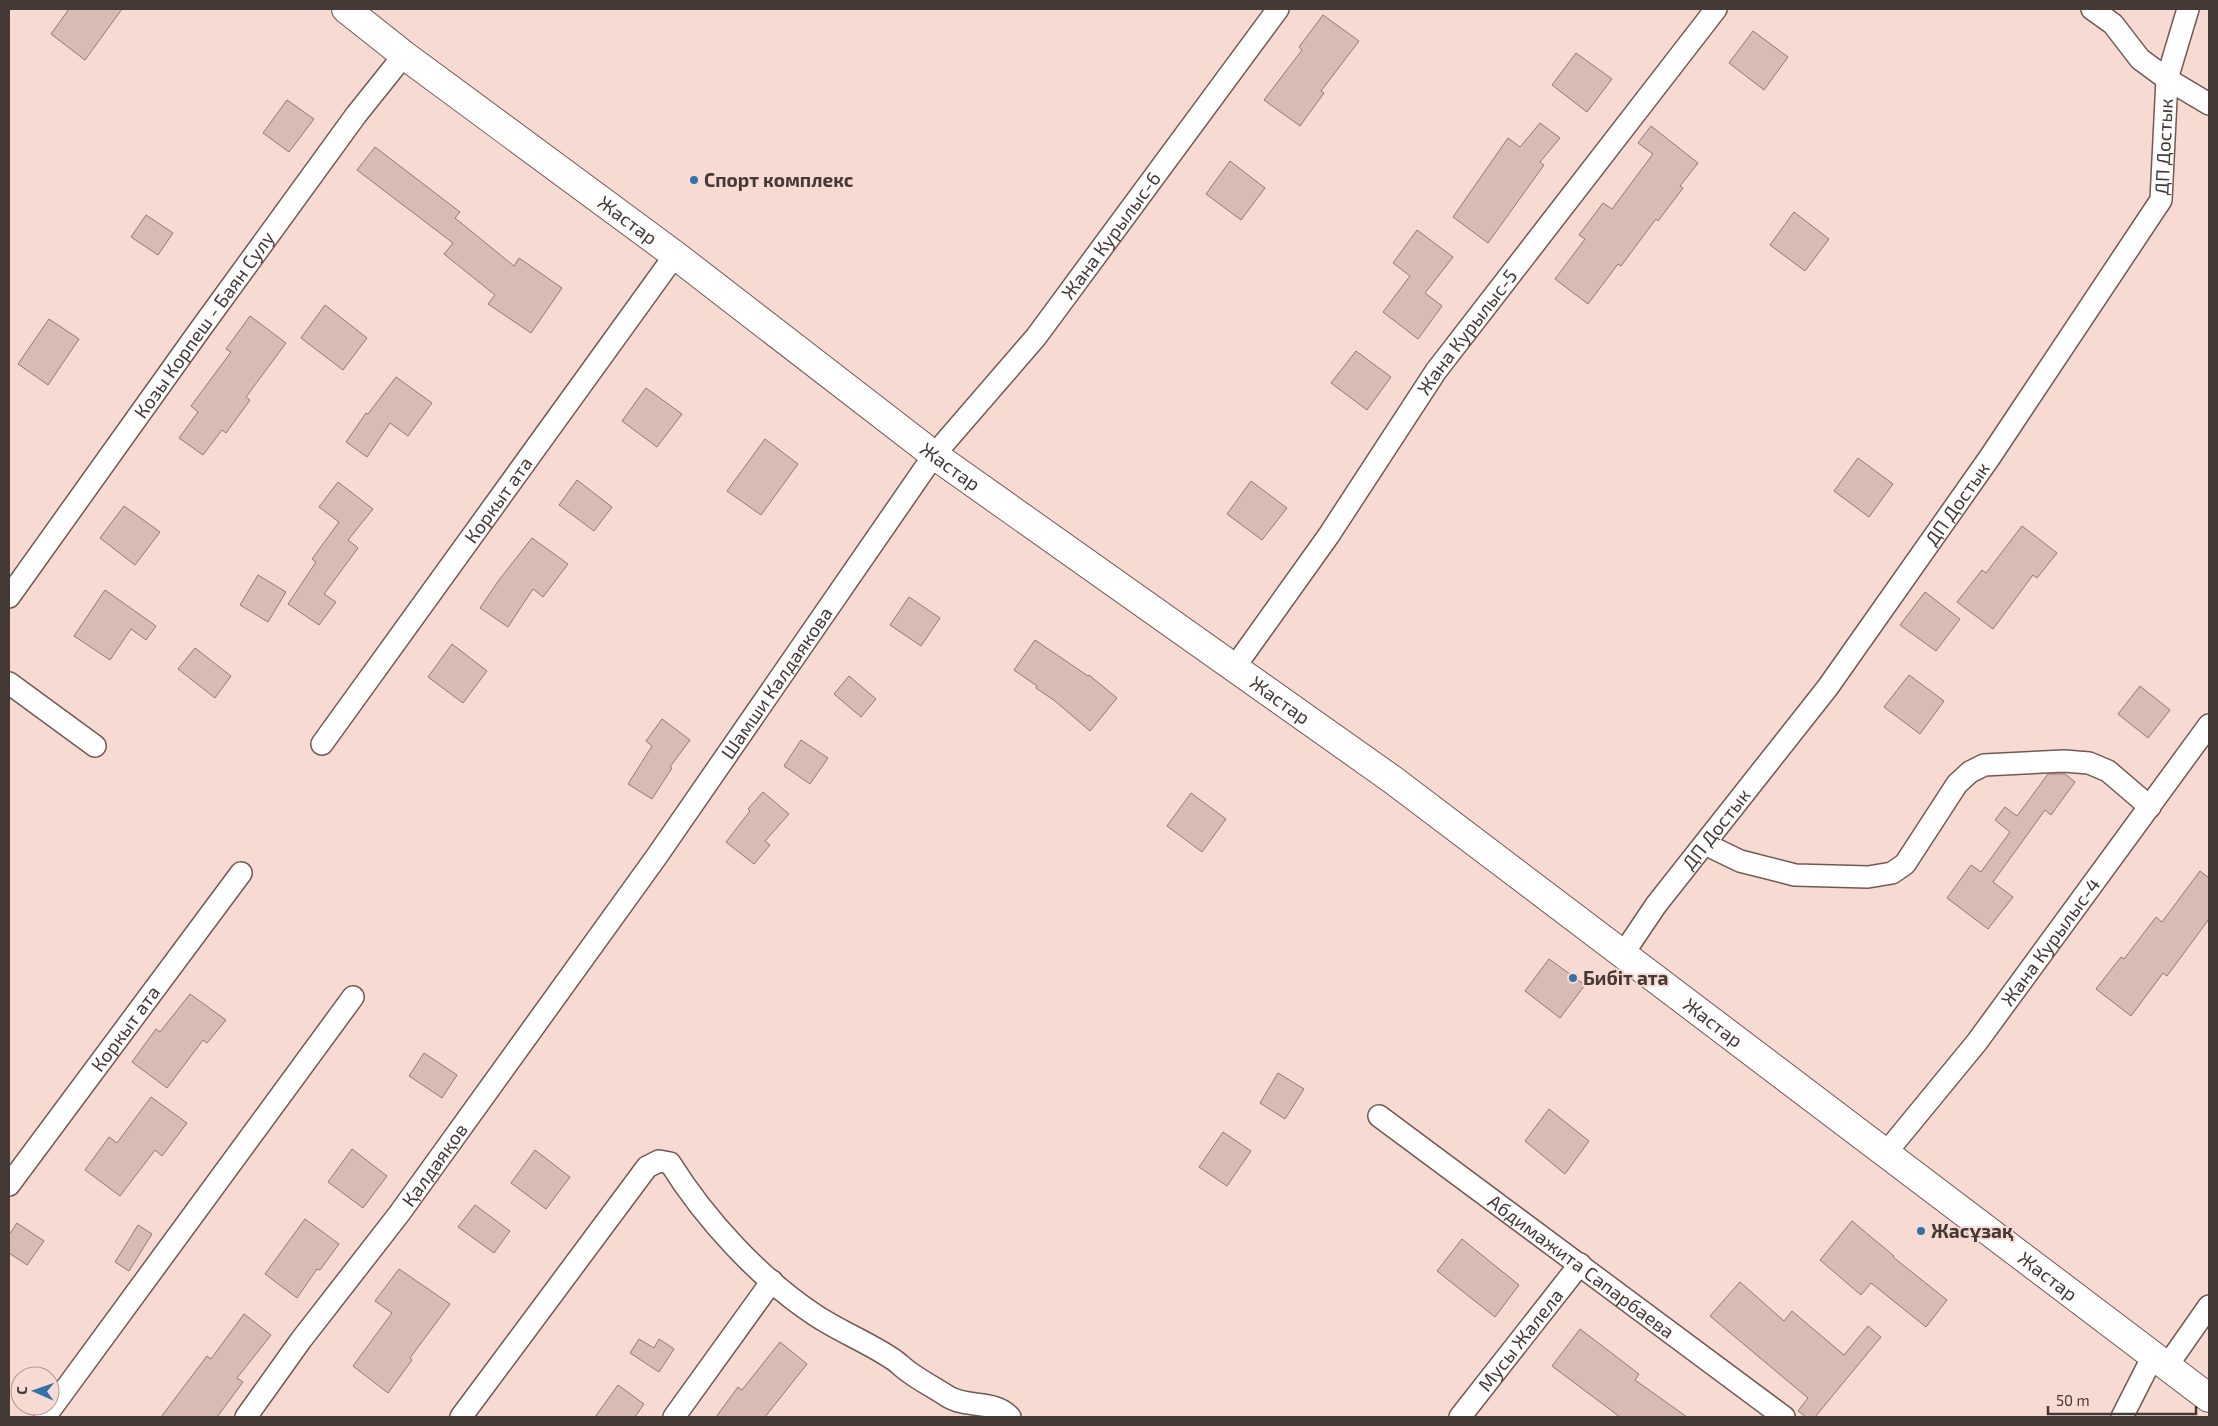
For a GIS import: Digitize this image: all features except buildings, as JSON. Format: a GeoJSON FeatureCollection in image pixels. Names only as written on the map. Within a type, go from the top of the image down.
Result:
{"type":"FeatureCollection","features":[{"type":"Feature","properties":{"kind":"street","name":"Жастар"},"geometry":{"type":"LineString","coordinates":[[348,9],[404,55],[675,256],[934,455],[1393,780],[2209,1398]]}},
{"type":"Feature","properties":{"kind":"street","name":"Жана Курылыс-6"},"geometry":{"type":"LineString","coordinates":[[934,455],[1036,337],[1278,9]]}},
{"type":"Feature","properties":{"kind":"street","name":"Жана Курылыс-5"},"geometry":{"type":"LineString","coordinates":[[1234,668],[1330,535],[1436,371],[1716,9]]}},
{"type":"Feature","properties":{"kind":"street"},"geometry":{"type":"LineString","coordinates":[[2092,9],[2114,24],[2140,59],[2167,79],[2209,104]]}},
{"type":"Feature","properties":{"kind":"street","name":"ДП Достык"},"geometry":{"type":"LineString","coordinates":[[1623,954],[1650,913],[1828,687],[1990,457],[2161,200],[2167,79],[2188,9]]}},
{"type":"Feature","properties":{"kind":"street","name":"Козы Корпеш - Баян Сулу"},"geometry":{"type":"LineString","coordinates":[[9,597],[216,307],[356,115],[404,55]]}},
{"type":"Feature","properties":{"kind":"street","name":"Коркыт ата"},"geometry":{"type":"LineString","coordinates":[[322,744],[675,256]]}},
{"type":"Feature","properties":{"kind":"street","name":"Шамши Калдаякова"},"geometry":{"type":"LineString","coordinates":[[619,908],[723,762],[934,455]]}},
{"type":"Feature","properties":{"kind":"street"},"geometry":{"type":"LineString","coordinates":[[9,683],[95,746]]}},
{"type":"Feature","properties":{"kind":"street","name":"Жана Курылыс-4"},"geometry":{"type":"LineString","coordinates":[[1885,1154],[1977,1042],[2209,725]]}},
{"type":"Feature","properties":{"kind":"street"},"geometry":{"type":"LineString","coordinates":[[1705,844],[1740,861],[1795,875],[1868,878],[1892,873],[1905,864],[1956,784],[1970,772],[1984,765],[2064,761],[2089,762],[2108,771],[2150,807]]}},
{"type":"Feature","properties":{"kind":"street","name":"Коркыт ата"},"geometry":{"type":"LineString","coordinates":[[9,1184],[241,873]]}},
{"type":"Feature","properties":{"kind":"street","name":"Қалдаяқов"},"geometry":{"type":"LineString","coordinates":[[246,1417],[301,1340],[399,1214],[619,908]]}},
{"type":"Feature","properties":{"kind":"street"},"geometry":{"type":"LineString","coordinates":[[45,1417],[352,997]]}},
{"type":"Feature","properties":{"kind":"street","name":"Абдимажита Сапарбаева"},"geometry":{"type":"LineString","coordinates":[[1379,1116],[1784,1417]]}},
{"type":"Feature","properties":{"kind":"street"},"geometry":{"type":"LineString","coordinates":[[461,1417],[647,1167],[659,1161],[670,1163],[684,1185],[737,1248],[772,1281],[815,1315],[892,1358],[909,1372],[956,1402],[993,1406],[1006,1412],[1010,1417]]}},
{"type":"Feature","properties":{"kind":"street","name":"Мусы Жалела"},"geometry":{"type":"LineString","coordinates":[[1460,1417],[1580,1264]]}},
{"type":"Feature","properties":{"kind":"street"},"geometry":{"type":"LineString","coordinates":[[674,1417],[772,1281]]}},
{"type":"Feature","properties":{"kind":"street"},"geometry":{"type":"LineString","coordinates":[[2122,1417],[2160,1361],[2209,1306]]}},
{"type":"Feature","properties":{"kind":"place","name":"Спорт комплекс"},"geometry":{"type":"Point","coordinates":[694,180]}},
{"type":"Feature","properties":{"kind":"place","name":"Бибіт ата"},"geometry":{"type":"Point","coordinates":[1573,978]}},
{"type":"Feature","properties":{"kind":"place","name":"Жасұзақ"},"geometry":{"type":"Point","coordinates":[1921,1231]}}]}
